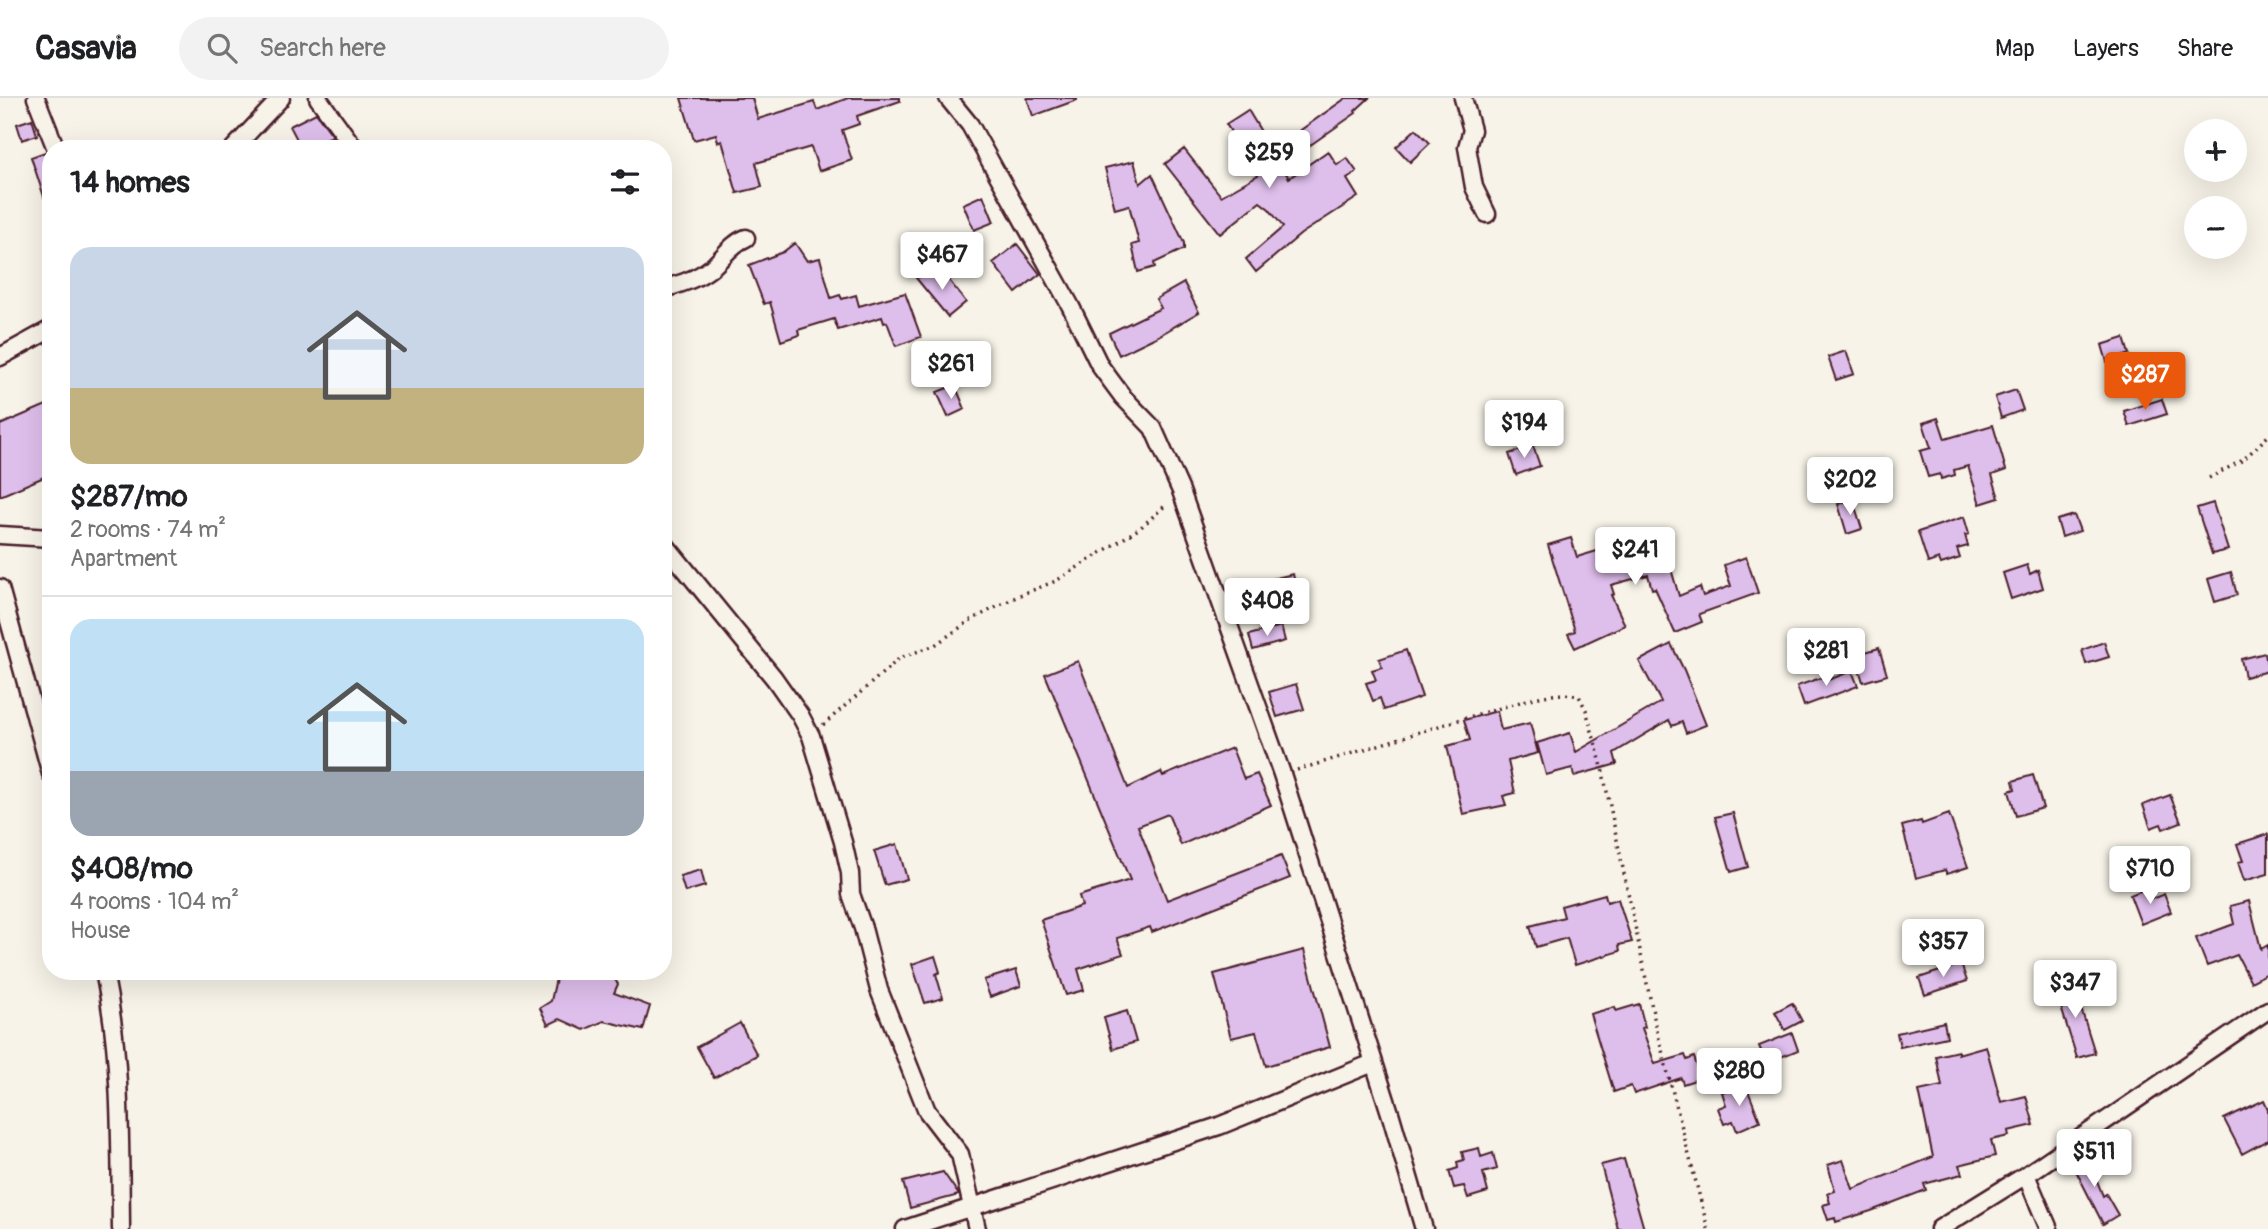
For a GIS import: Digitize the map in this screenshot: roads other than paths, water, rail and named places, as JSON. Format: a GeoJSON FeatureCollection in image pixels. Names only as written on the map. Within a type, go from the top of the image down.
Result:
{"type":"FeatureCollection","features":[{"type":"Feature","properties":{"kind":"street"},"geometry":{"type":"LineString","coordinates":[[36,98],[52,140]]}},
{"type":"Feature","properties":{"kind":"street"},"geometry":{"type":"LineString","coordinates":[[241,140],[281,98]]}},
{"type":"Feature","properties":{"kind":"street"},"geometry":{"type":"LineString","coordinates":[[318,98],[348,140]]}},
{"type":"Feature","properties":{"kind":"street"},"geometry":{"type":"LineString","coordinates":[[948,98],[970,125],[1070,305],[1100,366],[1123,397],[1153,428],[1181,491],[1282,774],[1424,1229]]}},
{"type":"Feature","properties":{"kind":"street"},"geometry":{"type":"LineString","coordinates":[[1463,98],[1472,130],[1467,147],[1474,187],[1487,214]]}},
{"type":"Feature","properties":{"kind":"street"},"geometry":{"type":"LineString","coordinates":[[672,286],[709,270],[738,241],[746,238]]}},
{"type":"Feature","properties":{"kind":"street"},"geometry":{"type":"LineString","coordinates":[[0,357],[42,334]]}},
{"type":"Feature","properties":{"kind":"street"},"geometry":{"type":"LineString","coordinates":[[0,534],[42,537]]}},
{"type":"Feature","properties":{"kind":"street"},"geometry":{"type":"LineString","coordinates":[[672,553],[774,678],[811,736],[843,842],[850,873],[851,894],[879,990],[927,1111],[960,1154],[977,1229]]}},
{"type":"Feature","properties":{"kind":"street"},"geometry":{"type":"LineString","coordinates":[[0,588],[42,741]]}},
{"type":"Feature","properties":{"kind":"street"},"geometry":{"type":"LineString","coordinates":[[106,980],[114,1020],[120,1082],[121,1229]]}},
{"type":"Feature","properties":{"kind":"street"},"geometry":{"type":"LineString","coordinates":[[1939,1229],[2026,1175],[2268,1010]]}},
{"type":"Feature","properties":{"kind":"street"},"geometry":{"type":"LineString","coordinates":[[905,1229],[1219,1126],[1373,1063]]}},
{"type":"Feature","properties":{"kind":"street"},"geometry":{"type":"LineString","coordinates":[[2026,1175],[2049,1229]]}}]}
